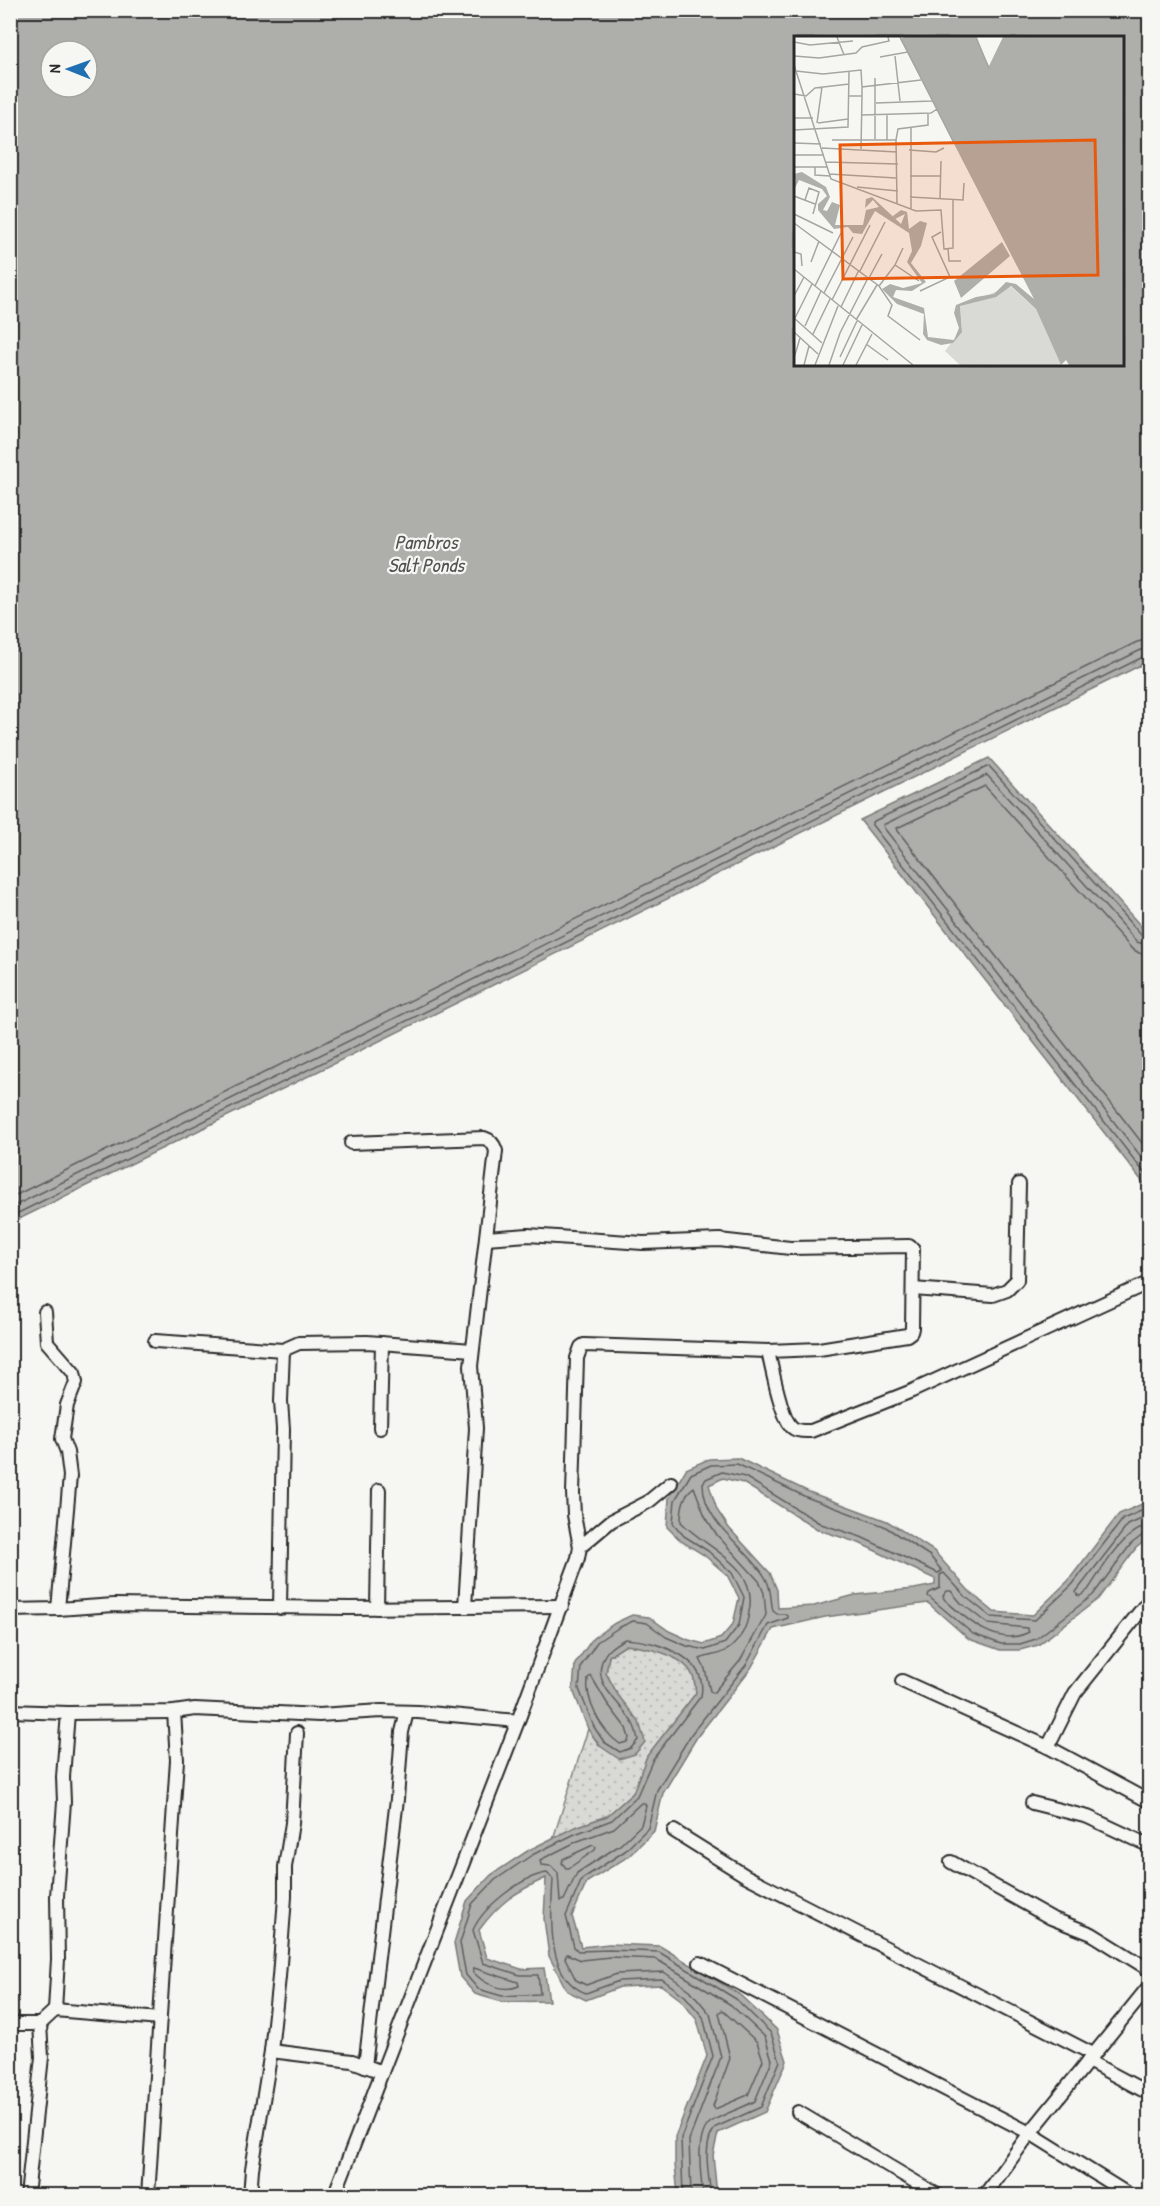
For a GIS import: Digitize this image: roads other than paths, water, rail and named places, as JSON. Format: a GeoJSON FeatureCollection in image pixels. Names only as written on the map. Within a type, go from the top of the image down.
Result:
{"type":"FeatureCollection","features":[{"type":"Feature","properties":{"kind":"street"},"geometry":{"type":"LineString","coordinates":[[351,1143],[489,1139],[495,1145],[472,1350],[471,1366],[476,1428],[465,1607]]}},
{"type":"Feature","properties":{"kind":"street"},"geometry":{"type":"LineString","coordinates":[[913,1289],[993,1294],[1007,1290],[1017,1280],[1019,1184]]}},
{"type":"Feature","properties":{"kind":"street"},"geometry":{"type":"LineString","coordinates":[[334,2196],[562,1606],[578,1558],[580,1547],[574,1515],[573,1493],[577,1358],[580,1347],[584,1345],[624,1345],[768,1351],[827,1348],[907,1335],[912,1328],[913,1249],[909,1246],[790,1248],[718,1240],[643,1243],[528,1235],[486,1238]]}},
{"type":"Feature","properties":{"kind":"street"},"geometry":{"type":"LineString","coordinates":[[768,1351],[776,1388],[788,1424],[798,1430],[812,1431],[912,1391],[1149,1282]]}},
{"type":"Feature","properties":{"kind":"street"},"geometry":{"type":"LineString","coordinates":[[45,1312],[47,1342],[74,1373],[76,1382],[67,1405],[62,1439],[67,1452],[70,1476],[58,1609]]}},
{"type":"Feature","properties":{"kind":"street"},"geometry":{"type":"LineString","coordinates":[[155,1341],[283,1350],[299,1343],[382,1343],[472,1350]]}},
{"type":"Feature","properties":{"kind":"street"},"geometry":{"type":"LineString","coordinates":[[380,1428],[382,1343]]}},
{"type":"Feature","properties":{"kind":"street"},"geometry":{"type":"LineString","coordinates":[[280,1608],[283,1350]]}},
{"type":"Feature","properties":{"kind":"street"},"geometry":{"type":"LineString","coordinates":[[580,1547],[611,1521],[648,1502],[671,1483]]}},
{"type":"Feature","properties":{"kind":"street"},"geometry":{"type":"LineString","coordinates":[[377,1608],[379,1490]]}},
{"type":"Feature","properties":{"kind":"street"},"geometry":{"type":"LineString","coordinates":[[1048,1747],[1075,1693],[1149,1599]]}},
{"type":"Feature","properties":{"kind":"street"},"geometry":{"type":"LineString","coordinates":[[10,1610],[114,1605],[280,1608],[562,1606]]}},
{"type":"Feature","properties":{"kind":"street"},"geometry":{"type":"LineString","coordinates":[[902,1681],[1048,1747],[1149,1802]]}},
{"type":"Feature","properties":{"kind":"street"},"geometry":{"type":"LineString","coordinates":[[10,1711],[174,1712],[195,1708],[319,1715],[381,1711],[518,1721]]}},
{"type":"Feature","properties":{"kind":"street"},"geometry":{"type":"LineString","coordinates":[[148,2196],[177,1760],[174,1712]]}},
{"type":"Feature","properties":{"kind":"street"},"geometry":{"type":"LineString","coordinates":[[365,2066],[406,1712]]}},
{"type":"Feature","properties":{"kind":"street"},"geometry":{"type":"LineString","coordinates":[[10,2024],[40,2024],[55,2010],[58,1959],[57,1896],[68,1713]]}},
{"type":"Feature","properties":{"kind":"street"},"geometry":{"type":"LineString","coordinates":[[250,2196],[252,2169],[271,2051],[283,1933],[285,1867],[292,1823],[297,1733]]}},
{"type":"Feature","properties":{"kind":"street"},"geometry":{"type":"LineString","coordinates":[[1032,1803],[1088,1817],[1149,1846]]}},
{"type":"Feature","properties":{"kind":"street"},"geometry":{"type":"LineString","coordinates":[[674,1831],[746,1876],[1090,2057],[1149,2094]]}},
{"type":"Feature","properties":{"kind":"street"},"geometry":{"type":"LineString","coordinates":[[951,1862],[1051,1918],[1092,1934],[1149,1970]]}},
{"type":"Feature","properties":{"kind":"street"},"geometry":{"type":"LineString","coordinates":[[700,1963],[1030,2133],[1131,2196]]}},
{"type":"Feature","properties":{"kind":"street"},"geometry":{"type":"LineString","coordinates":[[984,2196],[1030,2133],[1149,1985]]}},
{"type":"Feature","properties":{"kind":"street"},"geometry":{"type":"LineString","coordinates":[[55,2010],[160,2019]]}},
{"type":"Feature","properties":{"kind":"street"},"geometry":{"type":"LineString","coordinates":[[27,2196],[42,2057],[40,2024]]}},
{"type":"Feature","properties":{"kind":"street"},"geometry":{"type":"LineString","coordinates":[[271,2051],[334,2058],[382,2072]]}},
{"type":"Feature","properties":{"kind":"street"},"geometry":{"type":"LineString","coordinates":[[798,2112],[939,2196]]}},
{"type":"Feature","properties":{"kind":"water","name":"Pambros Salt Ponds"},"geometry":{"type":"Polygon","coordinates":[[[11,10],[1149,11],[1149,661],[11,1223],[11,10]]]}},
{"type":"Feature","properties":{"kind":"water"},"geometry":{"type":"Polygon","coordinates":[[[989,758],[1149,935],[1149,1190],[860,820],[989,758]]]}},
{"type":"Feature","properties":{"kind":"water"},"geometry":{"type":"Polygon","coordinates":[[[738,1458],[809,1492],[887,1521],[934,1551],[970,1592],[994,1612],[1033,1615],[1068,1581],[1119,1514],[1149,1501],[1149,1538],[1136,1548],[1098,1599],[1038,1645],[1020,1650],[1000,1650],[969,1639],[928,1603],[825,1617],[773,1629],[751,1668],[697,1737],[663,1793],[654,1831],[629,1856],[587,1882],[572,1916],[581,1947],[609,1944],[660,1946],[739,1994],[777,2030],[787,2061],[765,2112],[718,2133],[713,2155],[717,2195],[678,2195],[675,2137],[707,2056],[697,2020],[681,2000],[661,1985],[620,1987],[586,2000],[567,1991],[549,1956],[544,1919],[546,1878],[509,1899],[479,1930],[487,1958],[521,1969],[544,1968],[549,2001],[502,2002],[475,1994],[460,1977],[454,1943],[467,1901],[491,1875],[529,1850],[573,1828],[607,1816],[633,1793],[647,1756],[696,1693],[692,1674],[680,1661],[672,1657],[653,1650],[626,1645],[609,1656],[606,1673],[618,1695],[639,1722],[645,1742],[635,1754],[619,1759],[600,1746],[588,1729],[573,1690],[575,1664],[593,1638],[632,1615],[649,1617],[669,1631],[704,1644],[721,1638],[733,1624],[739,1598],[727,1575],[704,1555],[681,1541],[667,1527],[669,1498],[686,1469],[709,1459],[738,1458]],[[723,1478],[709,1485],[717,1510],[729,1528],[770,1573],[777,1590],[778,1608],[814,1606],[855,1595],[935,1585],[935,1579],[859,1543],[819,1530],[743,1483],[723,1478]]]}}]}
